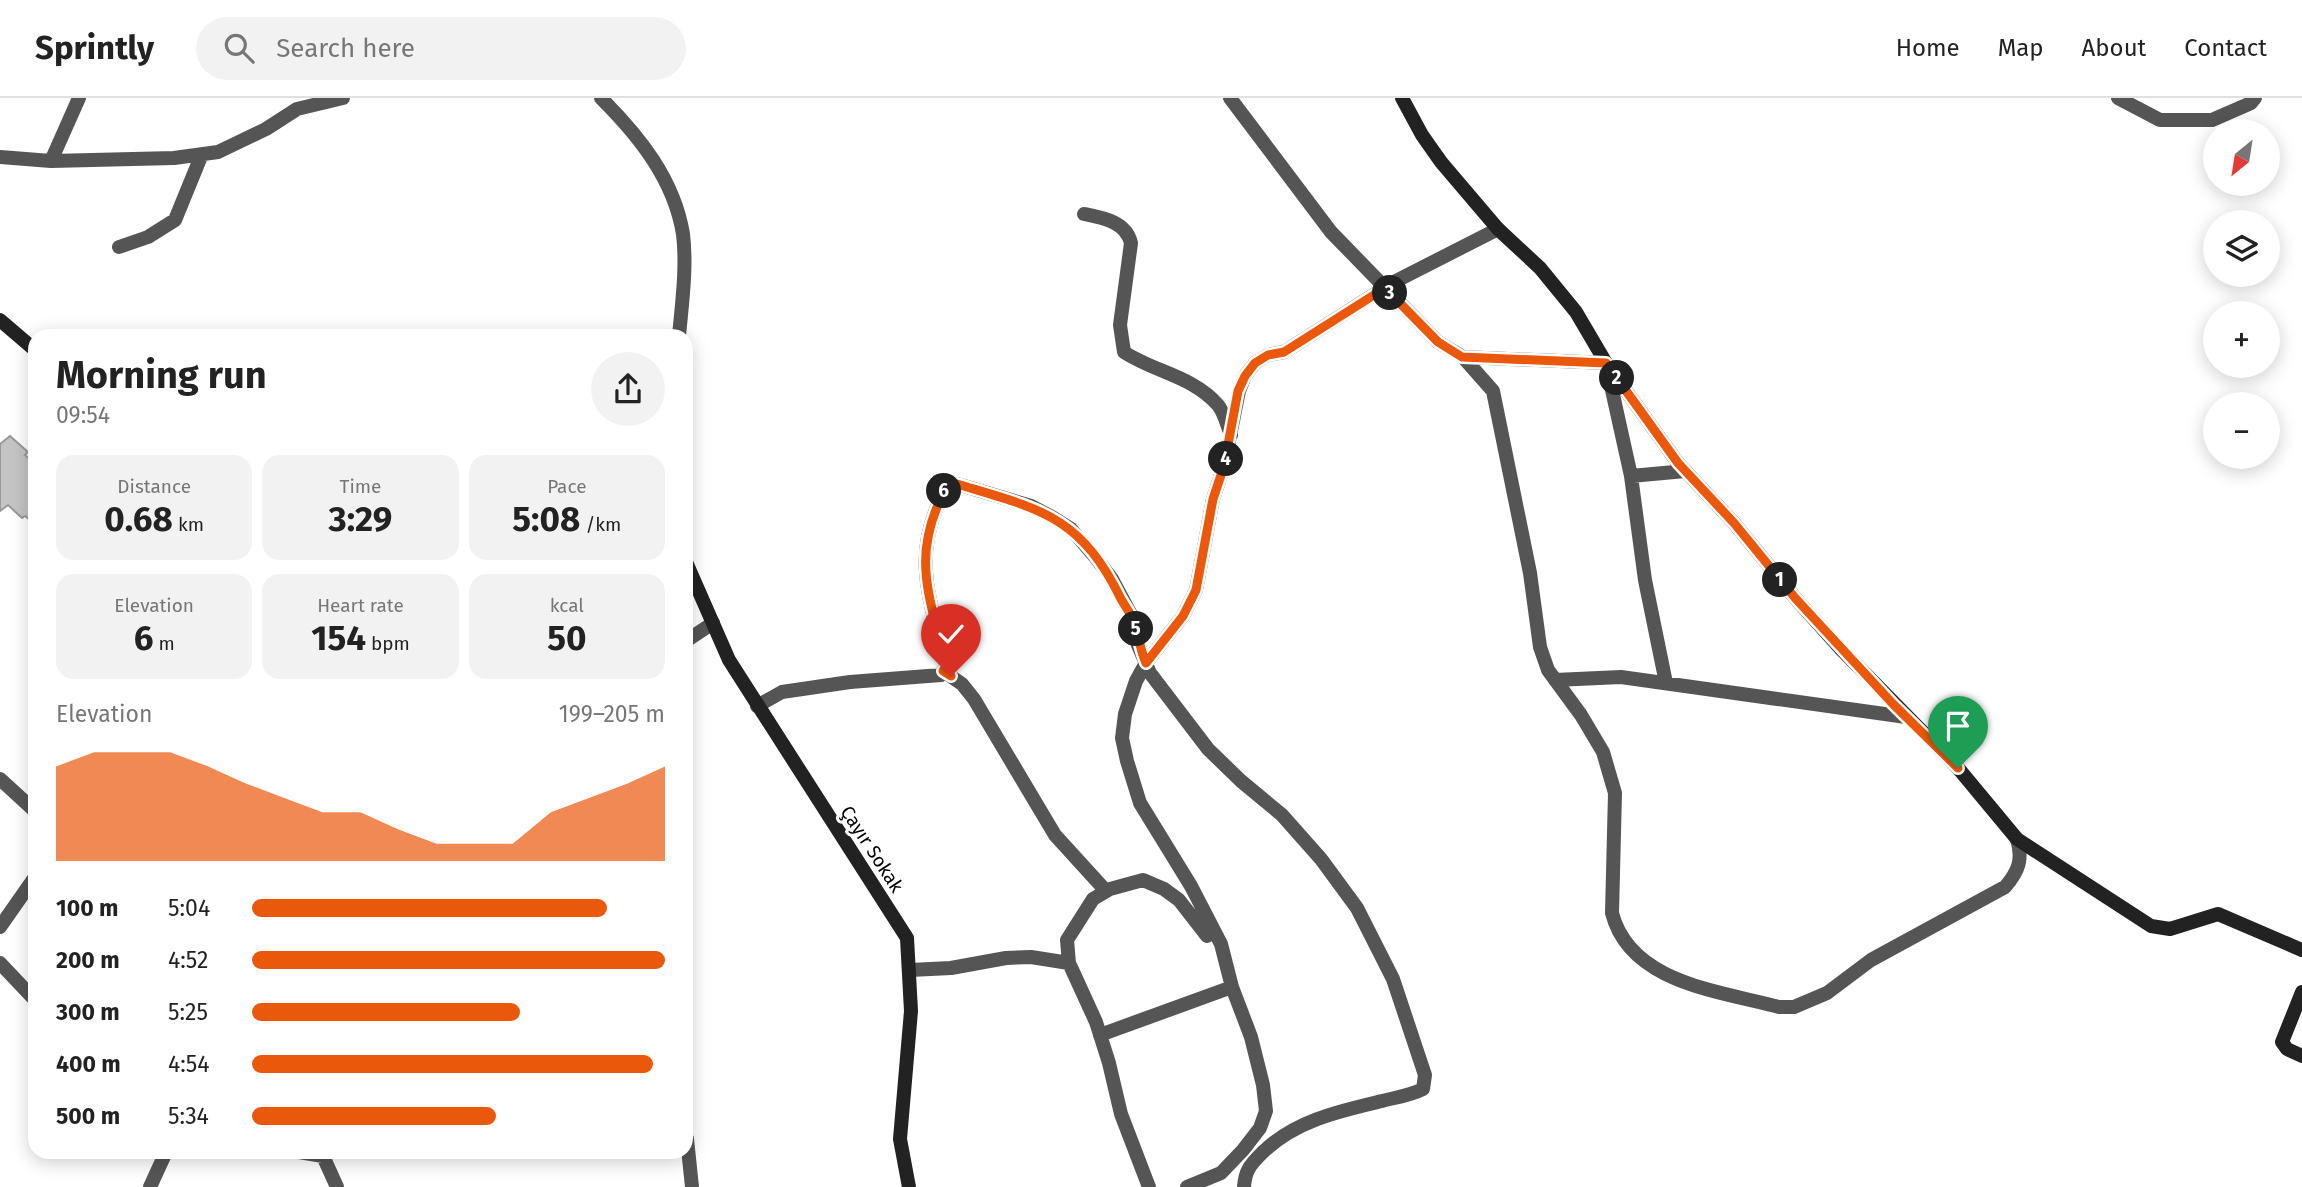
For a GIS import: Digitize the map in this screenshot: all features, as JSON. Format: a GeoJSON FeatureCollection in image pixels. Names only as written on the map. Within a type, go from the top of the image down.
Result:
{"type":"FeatureCollection","features":[{"type":"Feature","properties":{"kind":"street"},"geometry":{"type":"LineString","coordinates":[[51,161],[79,98]]}},
{"type":"Feature","properties":{"kind":"street"},"geometry":{"type":"LineString","coordinates":[[0,157],[51,161],[174,158],[218,152],[266,129],[297,109],[344,98]]}},
{"type":"Feature","properties":{"kind":"street"},"geometry":{"type":"LineString","coordinates":[[601,98],[644,145],[668,183],[682,233],[684,268],[680,329]]}},
{"type":"Feature","properties":{"kind":"street"},"geometry":{"type":"LineString","coordinates":[[1230,98],[1331,232],[1438,342],[1462,357],[1493,391],[1530,573],[1540,648],[1548,670],[1581,715],[1603,752],[1612,777],[1615,793],[1612,913],[1616,928],[1626,945],[1642,960],[1686,983],[1779,1007],[1794,1007],[1827,993],[1871,960],[2005,887],[2020,862],[2017,839]]}},
{"type":"Feature","properties":{"kind":"street"},"geometry":{"type":"LineString","coordinates":[[1402,98],[1422,135],[1441,162],[1498,229],[1541,268],[1584,323],[1606,363],[1685,471],[1734,523],[1796,599],[1906,717],[1958,768],[2017,839],[2151,926],[2170,929],[2218,914],[2302,950]]}},
{"type":"Feature","properties":{"kind":"street"},"geometry":{"type":"LineString","coordinates":[[2118,98],[2160,120],[2212,120],[2251,103],[2255,98]]}},
{"type":"Feature","properties":{"kind":"street"},"geometry":{"type":"LineString","coordinates":[[119,247],[148,237],[175,220],[202,154]]}},
{"type":"Feature","properties":{"kind":"street"},"geometry":{"type":"LineString","coordinates":[[1084,214],[1113,222],[1129,234],[1132,243],[1120,325],[1124,352],[1148,367],[1183,379],[1202,390],[1220,406],[1231,436]]}},
{"type":"Feature","properties":{"kind":"street"},"geometry":{"type":"LineString","coordinates":[[1187,1187],[1221,1173],[1234,1163],[1259,1128],[1266,1111],[1251,1037],[1232,987],[1220,944],[1191,886],[1140,803],[1126,761],[1122,738],[1125,714],[1136,681],[1146,663],[1183,616],[1196,590],[1213,499],[1231,436],[1238,391],[1245,376],[1255,363],[1268,355],[1284,352],[1385,288],[1498,229]]}},
{"type":"Feature","properties":{"kind":"street"},"geometry":{"type":"LineString","coordinates":[[0,320],[28,344]]}},
{"type":"Feature","properties":{"kind":"street"},"geometry":{"type":"LineString","coordinates":[[1462,357],[1606,363]]}},
{"type":"Feature","properties":{"kind":"street"},"geometry":{"type":"LineString","coordinates":[[1606,363],[1631,476],[1644,580],[1666,683]]}},
{"type":"Feature","properties":{"kind":"street"},"geometry":{"type":"LineString","coordinates":[[1631,476],[1685,471]]}},
{"type":"Feature","properties":{"kind":"street"},"geometry":{"type":"LineString","coordinates":[[757,706],[782,692],[850,682],[941,675],[946,666],[926,590],[923,559],[937,503],[947,486],[957,484],[1031,506],[1071,529],[1112,579],[1135,622],[1138,645],[1150,673],[1208,749],[1241,781],[1282,814],[1321,859],[1357,908],[1394,978],[1425,1074],[1423,1089],[1408,1096],[1315,1119],[1284,1136],[1248,1167],[1244,1187]]}},
{"type":"Feature","properties":{"kind":"street","name":"Çayır Sokak"},"geometry":{"type":"LineString","coordinates":[[693,578],[729,660],[907,938],[911,1012],[900,1139],[909,1187]]}},
{"type":"Feature","properties":{"kind":"street"},"geometry":{"type":"LineString","coordinates":[[693,636],[713,623]]}},
{"type":"Feature","properties":{"kind":"street"},"geometry":{"type":"LineString","coordinates":[[943,671],[962,684],[974,699],[1055,835],[1106,891]]}},
{"type":"Feature","properties":{"kind":"street"},"geometry":{"type":"LineString","coordinates":[[1555,680],[1621,677],[1906,717]]}},
{"type":"Feature","properties":{"kind":"street"},"geometry":{"type":"LineString","coordinates":[[0,779],[28,805]]}},
{"type":"Feature","properties":{"kind":"street"},"geometry":{"type":"LineString","coordinates":[[1149,1187],[1121,1114],[1100,1035],[1069,963],[1067,940],[1093,899],[1106,891],[1143,880],[1164,888],[1179,900],[1196,919],[1227,966]]}},
{"type":"Feature","properties":{"kind":"street"},"geometry":{"type":"LineString","coordinates":[[0,927],[28,887]]}},
{"type":"Feature","properties":{"kind":"street"},"geometry":{"type":"LineString","coordinates":[[910,970],[951,968],[1006,958],[1031,957],[1069,963]]}},
{"type":"Feature","properties":{"kind":"street"},"geometry":{"type":"LineString","coordinates":[[0,963],[28,993]]}},
{"type":"Feature","properties":{"kind":"street"},"geometry":{"type":"LineString","coordinates":[[1100,1035],[1232,987]]}},
{"type":"Feature","properties":{"kind":"street"},"geometry":{"type":"LineString","coordinates":[[2302,992],[2283,1042],[2287,1049],[2302,1056]]}},
{"type":"Feature","properties":{"kind":"street"},"geometry":{"type":"LineString","coordinates":[[150,1187],[163,1159]]}},
{"type":"Feature","properties":{"kind":"street"},"geometry":{"type":"LineString","coordinates":[[324,1159],[337,1187]]}},
{"type":"Feature","properties":{"kind":"street"},"geometry":{"type":"LineString","coordinates":[[689,1159],[692,1187]]}},
{"type":"Feature","properties":{"kind":"building"},"geometry":{"type":"Polygon","coordinates":[[[10,436],[28,452],[25,455],[28,458],[28,518],[25,516],[22,518],[8,505],[0,511],[0,444],[10,436]]]}},
{"type":"Feature","properties":{"kind":"route"},"geometry":{"type":"LineString","coordinates":[[951,676],[943,671],[946,666],[926,590],[923,559],[937,503],[947,486],[957,484],[1031,506],[1071,529],[1112,579],[1135,622],[1138,645],[1146,663],[1183,616],[1196,590],[1213,499],[1230,441],[1238,391],[1245,376],[1255,363],[1268,355],[1284,352],[1385,288],[1438,342],[1462,357],[1606,363],[1678,463],[1734,523],[1796,599],[1893,704],[1958,768]]}}]}
